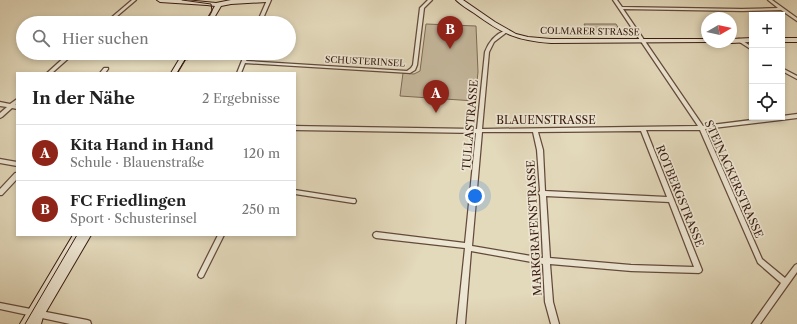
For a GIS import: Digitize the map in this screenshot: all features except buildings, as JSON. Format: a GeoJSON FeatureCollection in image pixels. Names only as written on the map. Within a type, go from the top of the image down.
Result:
{"type":"FeatureCollection","features":[{"type":"Feature","properties":{"kind":"main road"},"geometry":{"type":"LineString","coordinates":[[160,0],[211,2],[268,0]]}},
{"type":"Feature","properties":{"kind":"main road"},"geometry":{"type":"LineString","coordinates":[[199,0],[211,2]]}},
{"type":"Feature","properties":{"kind":"main road"},"geometry":{"type":"LineString","coordinates":[[214,16],[225,2],[238,0]]}},
{"type":"Feature","properties":{"kind":"main road","name":"COLMARER STRASSE"},"geometry":{"type":"LineString","coordinates":[[459,0],[506,31],[524,38],[551,41],[701,41]]}},
{"type":"Feature","properties":{"kind":"main road"},"geometry":{"type":"LineString","coordinates":[[208,16],[211,9],[211,2]]}},
{"type":"Feature","properties":{"kind":"main road"},"geometry":{"type":"LineString","coordinates":[[739,40],[749,40]]}},
{"type":"Feature","properties":{"kind":"main road"},"geometry":{"type":"LineString","coordinates":[[785,40],[797,40]]}},
{"type":"Feature","properties":{"kind":"main road"},"geometry":{"type":"LineString","coordinates":[[175,72],[183,60]]}},
{"type":"Feature","properties":{"kind":"main road"},"geometry":{"type":"LineString","coordinates":[[180,72],[185,60]]}},
{"type":"Feature","properties":{"kind":"main road"},"geometry":{"type":"LineString","coordinates":[[35,318],[77,236]]}},
{"type":"Feature","properties":{"kind":"main road"},"geometry":{"type":"LineString","coordinates":[[25,324],[35,318],[85,236]]}},
{"type":"Feature","properties":{"kind":"street"},"geometry":{"type":"LineString","coordinates":[[115,16],[134,0]]}},
{"type":"Feature","properties":{"kind":"street"},"geometry":{"type":"LineString","coordinates":[[262,16],[268,0]]}},
{"type":"Feature","properties":{"kind":"street","name":"SCHUSTERINSEL"},"geometry":{"type":"LineString","coordinates":[[244,62],[408,72],[415,65],[422,8],[430,0]]}},
{"type":"Feature","properties":{"kind":"street","name":"STEINACKERSTRASSE"},"geometry":{"type":"LineString","coordinates":[[615,0],[702,128],[760,261],[786,283]]}},
{"type":"Feature","properties":{"kind":"street"},"geometry":{"type":"LineString","coordinates":[[770,0],[797,20]]}},
{"type":"Feature","properties":{"kind":"street"},"geometry":{"type":"LineString","coordinates":[[620,8],[742,10],[781,9]]}},
{"type":"Feature","properties":{"kind":"street","name":"TULLASTRASSE"},"geometry":{"type":"LineString","coordinates":[[461,324],[488,46],[492,40],[506,31]]}},
{"type":"Feature","properties":{"kind":"street"},"geometry":{"type":"LineString","coordinates":[[739,40],[751,48]]}},
{"type":"Feature","properties":{"kind":"street"},"geometry":{"type":"LineString","coordinates":[[50,72],[64,60]]}},
{"type":"Feature","properties":{"kind":"street"},"geometry":{"type":"LineString","coordinates":[[239,72],[244,62]]}},
{"type":"Feature","properties":{"kind":"street"},"geometry":{"type":"LineString","coordinates":[[785,71],[797,78]]}},
{"type":"Feature","properties":{"kind":"street"},"geometry":{"type":"LineString","coordinates":[[0,104],[14,106]]}},
{"type":"Feature","properties":{"kind":"street"},"geometry":{"type":"LineString","coordinates":[[0,116],[14,106]]}},
{"type":"Feature","properties":{"kind":"street","name":"BLAUENSTRASSE"},"geometry":{"type":"LineString","coordinates":[[296,128],[534,130],[702,128],[797,116]]}},
{"type":"Feature","properties":{"kind":"street","name":"ROTBERGSTRASSE"},"geometry":{"type":"LineString","coordinates":[[545,261],[631,268],[699,270],[643,129]]}},
{"type":"Feature","properties":{"kind":"street","name":"MARKGRAFENSTRASSE"},"geometry":{"type":"LineString","coordinates":[[534,130],[540,150],[541,193],[548,302],[555,324]]}},
{"type":"Feature","properties":{"kind":"street"},"geometry":{"type":"LineString","coordinates":[[0,161],[16,164]]}},
{"type":"Feature","properties":{"kind":"street"},"geometry":{"type":"LineString","coordinates":[[0,193],[16,176]]}},
{"type":"Feature","properties":{"kind":"street"},"geometry":{"type":"LineString","coordinates":[[296,192],[353,201]]}},
{"type":"Feature","properties":{"kind":"street"},"geometry":{"type":"LineString","coordinates":[[541,193],[671,200]]}},
{"type":"Feature","properties":{"kind":"street"},"geometry":{"type":"LineString","coordinates":[[376,235],[468,247],[545,261]]}},
{"type":"Feature","properties":{"kind":"street"},"geometry":{"type":"LineString","coordinates":[[201,275],[221,236]]}},
{"type":"Feature","properties":{"kind":"street"},"geometry":{"type":"LineString","coordinates":[[756,324],[797,267]]}},
{"type":"Feature","properties":{"kind":"street"},"geometry":{"type":"LineString","coordinates":[[0,306],[35,318],[87,324]]}},
{"type":"Feature","properties":{"kind":"shaded area"},"geometry":{"type":"Polygon","coordinates":[[[426,24],[476,26],[478,72],[475,101],[400,96],[403,73],[414,74],[420,71],[426,24]]]}},
{"type":"Feature","properties":{"kind":"shaded area"},"geometry":{"type":"Polygon","coordinates":[[[584,24],[616,24],[622,34],[590,35],[584,24]]]}},
{"type":"Feature","properties":{"kind":"tram line"},"geometry":{"type":"LineString","coordinates":[[182,0],[211,4],[212,11],[210,16]]}},
{"type":"Feature","properties":{"kind":"tram line"},"geometry":{"type":"LineString","coordinates":[[178,72],[185,60]]}},
{"type":"Feature","properties":{"kind":"tram line"},"geometry":{"type":"LineString","coordinates":[[25,324],[76,236]]}},
{"type":"Feature","properties":{"kind":"place","name":"FC Friedlingen"},"geometry":{"type":"Point","coordinates":[450,49]}},
{"type":"Feature","properties":{"kind":"place","name":"Kita Hand in Hand"},"geometry":{"type":"Point","coordinates":[436,113]}}]}
